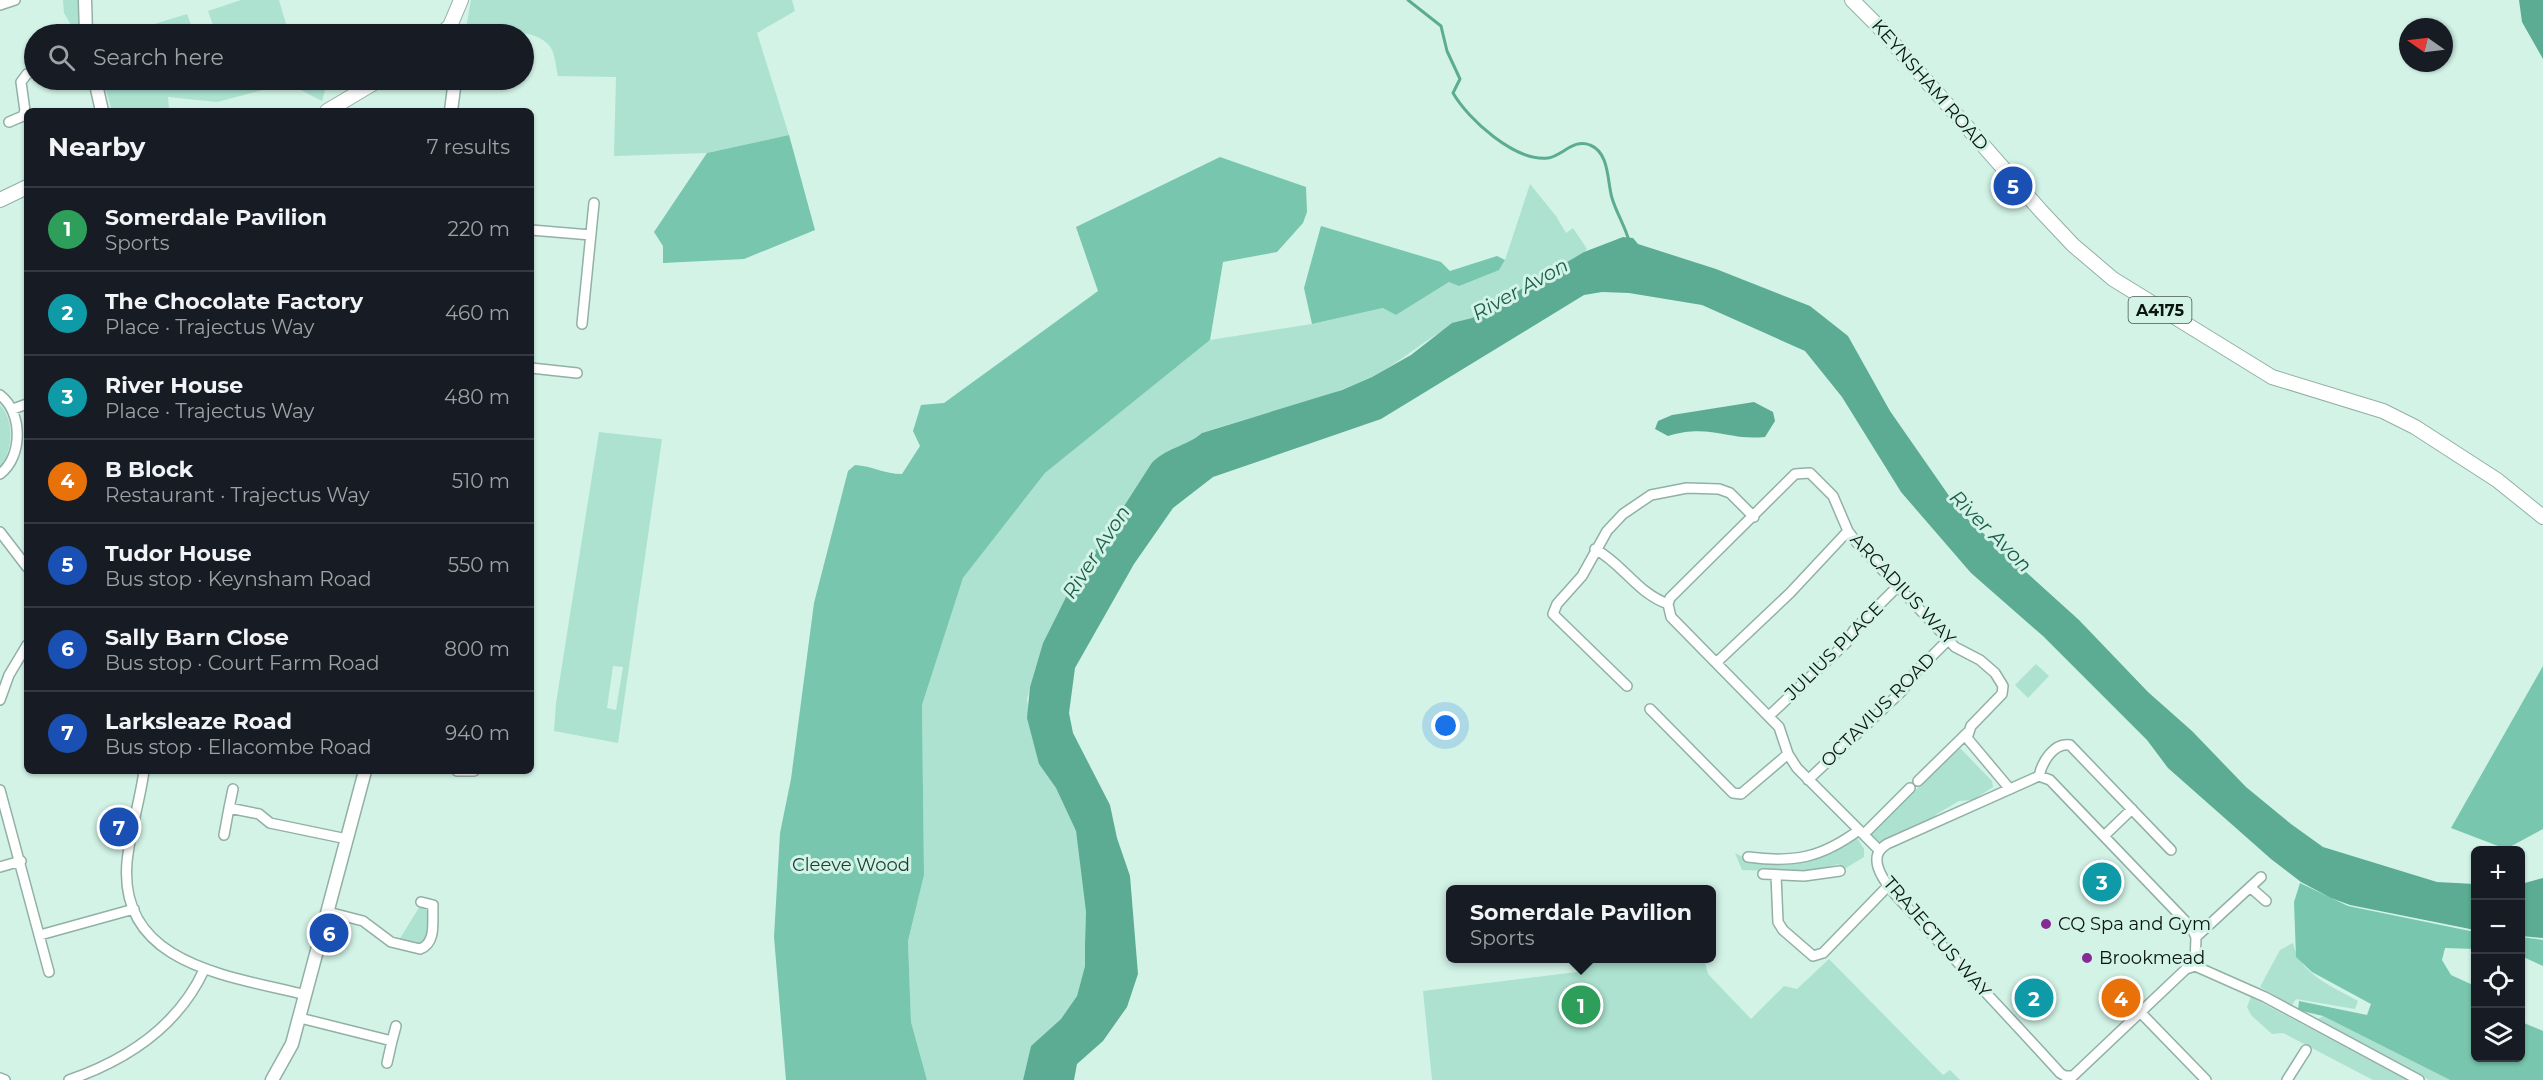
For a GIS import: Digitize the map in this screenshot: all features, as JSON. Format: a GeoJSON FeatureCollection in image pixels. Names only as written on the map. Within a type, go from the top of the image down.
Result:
{"type":"FeatureCollection","features":[{"type":"Feature","properties":{"kind":"main road"},"geometry":{"type":"LineString","coordinates":[[451,24],[461,0]]}},
{"type":"Feature","properties":{"kind":"main road","name":"KEYNSHAM ROAD"},"geometry":{"type":"LineString","coordinates":[[1852,0],[1878,26],[2073,245],[2113,279],[2272,377],[2383,411],[2415,427],[2497,480],[2543,517]]}},
{"type":"Feature","properties":{"kind":"main road"},"geometry":{"type":"LineString","coordinates":[[332,108],[362,90]]}},
{"type":"Feature","properties":{"kind":"main road"},"geometry":{"type":"LineString","coordinates":[[0,200],[24,188]]}},
{"type":"Feature","properties":{"kind":"street"},"geometry":{"type":"LineString","coordinates":[[0,5],[15,0]]}},
{"type":"Feature","properties":{"kind":"street"},"geometry":{"type":"LineString","coordinates":[[85,0],[86,24]]}},
{"type":"Feature","properties":{"kind":"street"},"geometry":{"type":"LineString","coordinates":[[9,122],[23,116],[21,82],[24,78]]}},
{"type":"Feature","properties":{"kind":"street"},"geometry":{"type":"LineString","coordinates":[[97,90],[101,108]]}},
{"type":"Feature","properties":{"kind":"street"},"geometry":{"type":"LineString","coordinates":[[451,108],[454,90]]}},
{"type":"Feature","properties":{"kind":"street"},"geometry":{"type":"LineString","coordinates":[[582,324],[594,203]]}},
{"type":"Feature","properties":{"kind":"street"},"geometry":{"type":"LineString","coordinates":[[534,230],[591,235]]}},
{"type":"Feature","properties":{"kind":"street"},"geometry":{"type":"LineString","coordinates":[[534,368],[577,373]]}},
{"type":"Feature","properties":{"kind":"street"},"geometry":{"type":"LineString","coordinates":[[0,395],[13,410],[17,435],[14,454],[7,469],[0,474]]}},
{"type":"Feature","properties":{"kind":"street"},"geometry":{"type":"LineString","coordinates":[[13,410],[24,405]]}},
{"type":"Feature","properties":{"kind":"street","name":"ARCADIUS WAY"},"geometry":{"type":"LineString","coordinates":[[1668,604],[1670,598],[1796,474],[1810,473],[1833,496],[1848,531],[1948,640],[1962,652],[1980,660],[2003,686],[1998,700],[1918,781]]}},
{"type":"Feature","properties":{"kind":"street"},"geometry":{"type":"LineString","coordinates":[[1627,686],[1553,614],[1553,609],[1581,576],[1595,549],[1623,514],[1651,495],[1665,490],[1710,488],[1725,490],[1754,517]]}},
{"type":"Feature","properties":{"kind":"street"},"geometry":{"type":"LineString","coordinates":[[1716,663],[1790,593],[1848,531]]}},
{"type":"Feature","properties":{"kind":"street"},"geometry":{"type":"LineString","coordinates":[[0,532],[24,563]]}},
{"type":"Feature","properties":{"kind":"street"},"geometry":{"type":"LineString","coordinates":[[1595,549],[1609,557],[1647,595],[1668,604],[1671,617],[1769,716],[1783,734],[1788,754],[1808,780],[1879,850],[2009,788],[2039,776],[2050,780],[2191,927],[2196,937],[2194,966],[2265,997],[2419,1080]]}},
{"type":"Feature","properties":{"kind":"street","name":"JULIUS PLACE"},"geometry":{"type":"LineString","coordinates":[[1769,716],[1846,643],[1854,630],[1898,586]]}},
{"type":"Feature","properties":{"kind":"street","name":"OCTAVIUS ROAD"},"geometry":{"type":"LineString","coordinates":[[1808,780],[1902,691],[1915,673],[1948,640]]}},
{"type":"Feature","properties":{"kind":"street"},"geometry":{"type":"LineString","coordinates":[[0,700],[9,675],[24,650]]}},
{"type":"Feature","properties":{"kind":"street"},"geometry":{"type":"LineString","coordinates":[[1650,709],[1733,793],[1742,794],[1788,754]]}},
{"type":"Feature","properties":{"kind":"street"},"geometry":{"type":"LineString","coordinates":[[1967,733],[1969,742],[2009,788]]}},
{"type":"Feature","properties":{"kind":"street"},"geometry":{"type":"LineString","coordinates":[[2039,776],[2044,760],[2057,747],[2067,744],[2074,748],[2171,850]]}},
{"type":"Feature","properties":{"kind":"street"},"geometry":{"type":"LineString","coordinates":[[143,774],[127,862],[128,890],[134,909],[149,935],[173,956],[204,969],[306,995]]}},
{"type":"Feature","properties":{"kind":"street"},"geometry":{"type":"LineString","coordinates":[[272,1080],[292,1044],[300,1018],[364,774]]}},
{"type":"Feature","properties":{"kind":"street"},"geometry":{"type":"LineString","coordinates":[[1748,857],[1782,860],[1814,856],[1833,848],[1861,832],[1910,788]]}},
{"type":"Feature","properties":{"kind":"street"},"geometry":{"type":"LineString","coordinates":[[224,835],[233,789]]}},
{"type":"Feature","properties":{"kind":"street"},"geometry":{"type":"LineString","coordinates":[[0,790],[21,861],[49,972]]}},
{"type":"Feature","properties":{"kind":"street"},"geometry":{"type":"LineString","coordinates":[[229,808],[259,814],[270,823],[347,838]]}},
{"type":"Feature","properties":{"kind":"street"},"geometry":{"type":"LineString","coordinates":[[2104,836],[2132,809]]}},
{"type":"Feature","properties":{"kind":"street","name":"TRAJECTUS WAY"},"geometry":{"type":"LineString","coordinates":[[1879,850],[1878,866],[1889,885],[1948,953],[2064,1078],[2081,1071],[2186,969],[2194,966]]}},
{"type":"Feature","properties":{"kind":"street"},"geometry":{"type":"LineString","coordinates":[[0,867],[21,861]]}},
{"type":"Feature","properties":{"kind":"street"},"geometry":{"type":"LineString","coordinates":[[1763,874],[1804,876],[1840,871]]}},
{"type":"Feature","properties":{"kind":"street"},"geometry":{"type":"LineString","coordinates":[[1776,875],[1778,921],[1783,930],[1813,956],[1823,953],[1889,885]]}},
{"type":"Feature","properties":{"kind":"street"},"geometry":{"type":"LineString","coordinates":[[2196,937],[2261,877]]}},
{"type":"Feature","properties":{"kind":"street"},"geometry":{"type":"LineString","coordinates":[[2250,887],[2266,901]]}},
{"type":"Feature","properties":{"kind":"street"},"geometry":{"type":"LineString","coordinates":[[421,902],[433,905],[444,903]]}},
{"type":"Feature","properties":{"kind":"street"},"geometry":{"type":"LineString","coordinates":[[328,912],[363,921],[391,942],[420,949],[428,945],[432,938],[433,905]]}},
{"type":"Feature","properties":{"kind":"street"},"geometry":{"type":"LineString","coordinates":[[40,935],[134,909]]}},
{"type":"Feature","properties":{"kind":"street"},"geometry":{"type":"LineString","coordinates":[[69,1080],[107,1064],[176,1016],[193,993],[204,969]]}},
{"type":"Feature","properties":{"kind":"street"},"geometry":{"type":"LineString","coordinates":[[2140,1012],[2206,1080]]}},
{"type":"Feature","properties":{"kind":"street"},"geometry":{"type":"LineString","coordinates":[[300,1018],[392,1041]]}},
{"type":"Feature","properties":{"kind":"street"},"geometry":{"type":"LineString","coordinates":[[387,1063],[396,1026]]}},
{"type":"Feature","properties":{"kind":"street"},"geometry":{"type":"LineString","coordinates":[[2288,1080],[2306,1050]]}},
{"type":"Feature","properties":{"kind":"street"},"geometry":{"type":"LineString","coordinates":[[0,1078],[5,1080]]}},
{"type":"Feature","properties":{"kind":"shaded area"},"geometry":{"type":"Polygon","coordinates":[[[63,0],[79,0],[80,24],[71,24],[64,13],[63,0]]]}},
{"type":"Feature","properties":{"kind":"shaded area"},"geometry":{"type":"Polygon","coordinates":[[[241,0],[279,0],[286,24],[213,24],[208,11],[241,0]]]}},
{"type":"Feature","properties":{"kind":"shaded area"},"geometry":{"type":"Polygon","coordinates":[[[471,0],[792,0],[795,11],[757,33],[789,135],[707,153],[614,156],[616,77],[558,76],[551,48],[545,41],[534,35],[534,24],[467,24],[471,0]]]}},
{"type":"Feature","properties":{"kind":"shaded area"},"geometry":{"type":"Polygon","coordinates":[[[187,14],[191,24],[154,24],[187,14]]]}},
{"type":"Feature","properties":{"kind":"shaded area"},"geometry":{"type":"Polygon","coordinates":[[[106,90],[263,90],[217,102],[168,97],[169,108],[111,108],[106,90]]]}},
{"type":"Feature","properties":{"kind":"shaded area"},"geometry":{"type":"Polygon","coordinates":[[[301,90],[325,90],[322,101],[301,90]]]}},
{"type":"Feature","properties":{"kind":"shaded area"},"geometry":{"type":"Polygon","coordinates":[[[1530,184],[1556,216],[1566,233],[1573,228],[1587,249],[1584,252],[1472,318],[1432,337],[1369,378],[1307,401],[1202,433],[1162,455],[1151,464],[1067,595],[1043,643],[1027,700],[1039,764],[1056,788],[1076,831],[1086,912],[1085,966],[1077,996],[1061,1019],[1031,1046],[1023,1080],[927,1080],[911,1022],[908,941],[924,875],[922,705],[963,578],[1045,473],[1210,340],[1312,324],[1384,308],[1396,315],[1449,282],[1499,270],[1505,260],[1530,184]]]}},
{"type":"Feature","properties":{"kind":"shaded area"},"geometry":{"type":"Polygon","coordinates":[[[0,405],[8,419],[10,444],[0,467],[0,405]]]}},
{"type":"Feature","properties":{"kind":"shaded area"},"geometry":{"type":"Polygon","coordinates":[[[599,432],[662,439],[618,743],[554,731],[556,703],[599,432]],[[613,666],[607,708],[616,710],[623,667],[613,666]]]}},
{"type":"Feature","properties":{"kind":"shaded area"},"geometry":{"type":"Polygon","coordinates":[[[2036,664],[2049,676],[2028,698],[2015,685],[2036,664]]]}},
{"type":"Feature","properties":{"kind":"shaded area"},"geometry":{"type":"Polygon","coordinates":[[[1960,748],[1992,781],[1993,787],[1973,800],[1959,801],[1935,815],[1939,816],[1881,843],[1870,833],[1960,748]]]}},
{"type":"Feature","properties":{"kind":"shaded area"},"geometry":{"type":"Polygon","coordinates":[[[1856,836],[1864,849],[1864,857],[1841,871],[1839,864],[1806,872],[1742,870],[1735,853],[1753,862],[1818,857],[1833,853],[1856,836]]]}},
{"type":"Feature","properties":{"kind":"shaded area"},"geometry":{"type":"Polygon","coordinates":[[[420,906],[429,912],[427,940],[420,945],[399,940],[420,906]]]}},
{"type":"Feature","properties":{"kind":"shaded area"},"geometry":{"type":"Polygon","coordinates":[[[2293,943],[2296,954],[2309,971],[2358,1001],[2355,1009],[2296,999],[2292,1005],[2260,987],[2280,950],[2293,943]]]}},
{"type":"Feature","properties":{"kind":"shaded area"},"geometry":{"type":"Polygon","coordinates":[[[1829,959],[1943,1075],[1950,1070],[1960,1080],[1432,1080],[1423,991],[1585,971],[1585,963],[1705,963],[1708,974],[1751,1019],[1784,986],[1797,989],[1829,959]]]}},
{"type":"Feature","properties":{"kind":"shaded area"},"geometry":{"type":"Polygon","coordinates":[[[2251,997],[2407,1080],[2373,1080],[2283,1033],[2272,1034],[2251,1015],[2247,1007],[2251,997]]]}},
{"type":"Feature","properties":{"kind":"shaded area"},"geometry":{"type":"Polygon","coordinates":[[[2323,1016],[2450,1080],[2429,1080],[2318,1019],[2323,1016]]]}},
{"type":"Feature","properties":{"kind":"green space"},"geometry":{"type":"Polygon","coordinates":[[[789,135],[815,230],[744,259],[663,263],[663,246],[654,232],[707,153],[789,135]]]}},
{"type":"Feature","properties":{"kind":"green space","name":"Cleeve Wood"},"geometry":{"type":"Polygon","coordinates":[[[1220,157],[1306,187],[1307,212],[1303,223],[1277,252],[1223,262],[1210,340],[1045,473],[963,578],[922,705],[924,875],[908,941],[911,1022],[927,1080],[786,1080],[774,937],[780,833],[791,779],[814,603],[848,471],[855,465],[902,474],[920,446],[913,431],[921,405],[944,403],[1098,291],[1076,227],[1220,157]]]}},
{"type":"Feature","properties":{"kind":"green space"},"geometry":{"type":"Polygon","coordinates":[[[1321,226],[1441,262],[1450,271],[1497,256],[1505,260],[1499,270],[1459,286],[1449,282],[1396,315],[1383,308],[1312,324],[1304,288],[1321,226]]]}},
{"type":"Feature","properties":{"kind":"green space"},"geometry":{"type":"Polygon","coordinates":[[[2543,666],[2543,829],[2512,846],[2498,846],[2451,828],[2543,666]]]}},
{"type":"Feature","properties":{"kind":"green space"},"geometry":{"type":"Polygon","coordinates":[[[2300,883],[2348,906],[2471,931],[2471,949],[2445,948],[2442,960],[2451,975],[2471,984],[2471,1062],[2525,1062],[2525,1023],[2543,1031],[2543,1080],[2450,1080],[2323,1016],[2298,1010],[2299,1001],[2367,1015],[2371,1004],[2312,972],[2296,957],[2294,902],[2300,883]]]}},
{"type":"Feature","properties":{"kind":"green space"},"geometry":{"type":"Polygon","coordinates":[[[2525,938],[2543,940],[2543,966],[2525,958],[2525,938]]]}},
{"type":"Feature","properties":{"kind":"water"},"geometry":{"type":"Polygon","coordinates":[[[2519,0],[2543,0],[2543,59],[2522,22],[2519,0]]]}},
{"type":"Feature","properties":{"kind":"water","name":"River Avon"},"geometry":{"type":"Polygon","coordinates":[[[1623,237],[1633,238],[1638,244],[1716,269],[1810,306],[1848,336],[1890,411],[1961,513],[2079,620],[2148,692],[2192,731],[2246,787],[2323,847],[2437,882],[2471,884],[2471,929],[2350,905],[2301,882],[2271,859],[2168,768],[2147,740],[2043,636],[1971,573],[1901,492],[1842,397],[1805,351],[1702,305],[1629,293],[1602,292],[1584,295],[1381,419],[1213,477],[1173,508],[1134,564],[1075,668],[1069,713],[1073,733],[1110,805],[1117,838],[1130,876],[1138,974],[1127,1007],[1103,1041],[1077,1064],[1074,1080],[1023,1080],[1031,1046],[1061,1019],[1077,996],[1085,966],[1086,912],[1076,831],[1056,788],[1039,764],[1027,718],[1030,687],[1043,643],[1067,595],[1151,464],[1162,455],[1202,433],[1342,390],[1372,377],[1411,355],[1452,323],[1472,318],[1584,252],[1623,237]]]}},
{"type":"Feature","properties":{"kind":"water"},"geometry":{"type":"Polygon","coordinates":[[[1754,402],[1773,412],[1775,421],[1765,437],[1740,437],[1696,431],[1668,436],[1655,429],[1658,421],[1672,415],[1754,402]]]}},
{"type":"Feature","properties":{"kind":"water"},"geometry":{"type":"Polygon","coordinates":[[[2543,878],[2543,938],[2525,936],[2525,883],[2543,878]]]}},
{"type":"Feature","properties":{"kind":"waterway"},"geometry":{"type":"LineString","coordinates":[[1408,0],[1441,26],[1447,51],[1460,79],[1453,93],[1470,115],[1494,137],[1521,153],[1535,157],[1553,157],[1584,143],[1601,154],[1607,168],[1612,198],[1629,241]]}},
{"type":"Feature","properties":{"kind":"place","name":"Tudor House"},"geometry":{"type":"Point","coordinates":[2013,186]}},
{"type":"Feature","properties":{"kind":"place","name":"Larksleaze Road"},"geometry":{"type":"Point","coordinates":[119,827]}},
{"type":"Feature","properties":{"kind":"place","name":"River House"},"geometry":{"type":"Point","coordinates":[2102,882]}},
{"type":"Feature","properties":{"kind":"place","name":"CQ Spa and Gym"},"geometry":{"type":"Point","coordinates":[2046,924]}},
{"type":"Feature","properties":{"kind":"place","name":"Sally Barn Close"},"geometry":{"type":"Point","coordinates":[329,933]}},
{"type":"Feature","properties":{"kind":"place","name":"Brookmead"},"geometry":{"type":"Point","coordinates":[2087,958]}},
{"type":"Feature","properties":{"kind":"place","name":"The Chocolate Factory"},"geometry":{"type":"Point","coordinates":[2034,998]}},
{"type":"Feature","properties":{"kind":"place","name":"B Block"},"geometry":{"type":"Point","coordinates":[2121,998]}},
{"type":"Feature","properties":{"kind":"place","name":"Somerdale Pavilion"},"geometry":{"type":"Point","coordinates":[1581,1005]}}]}
